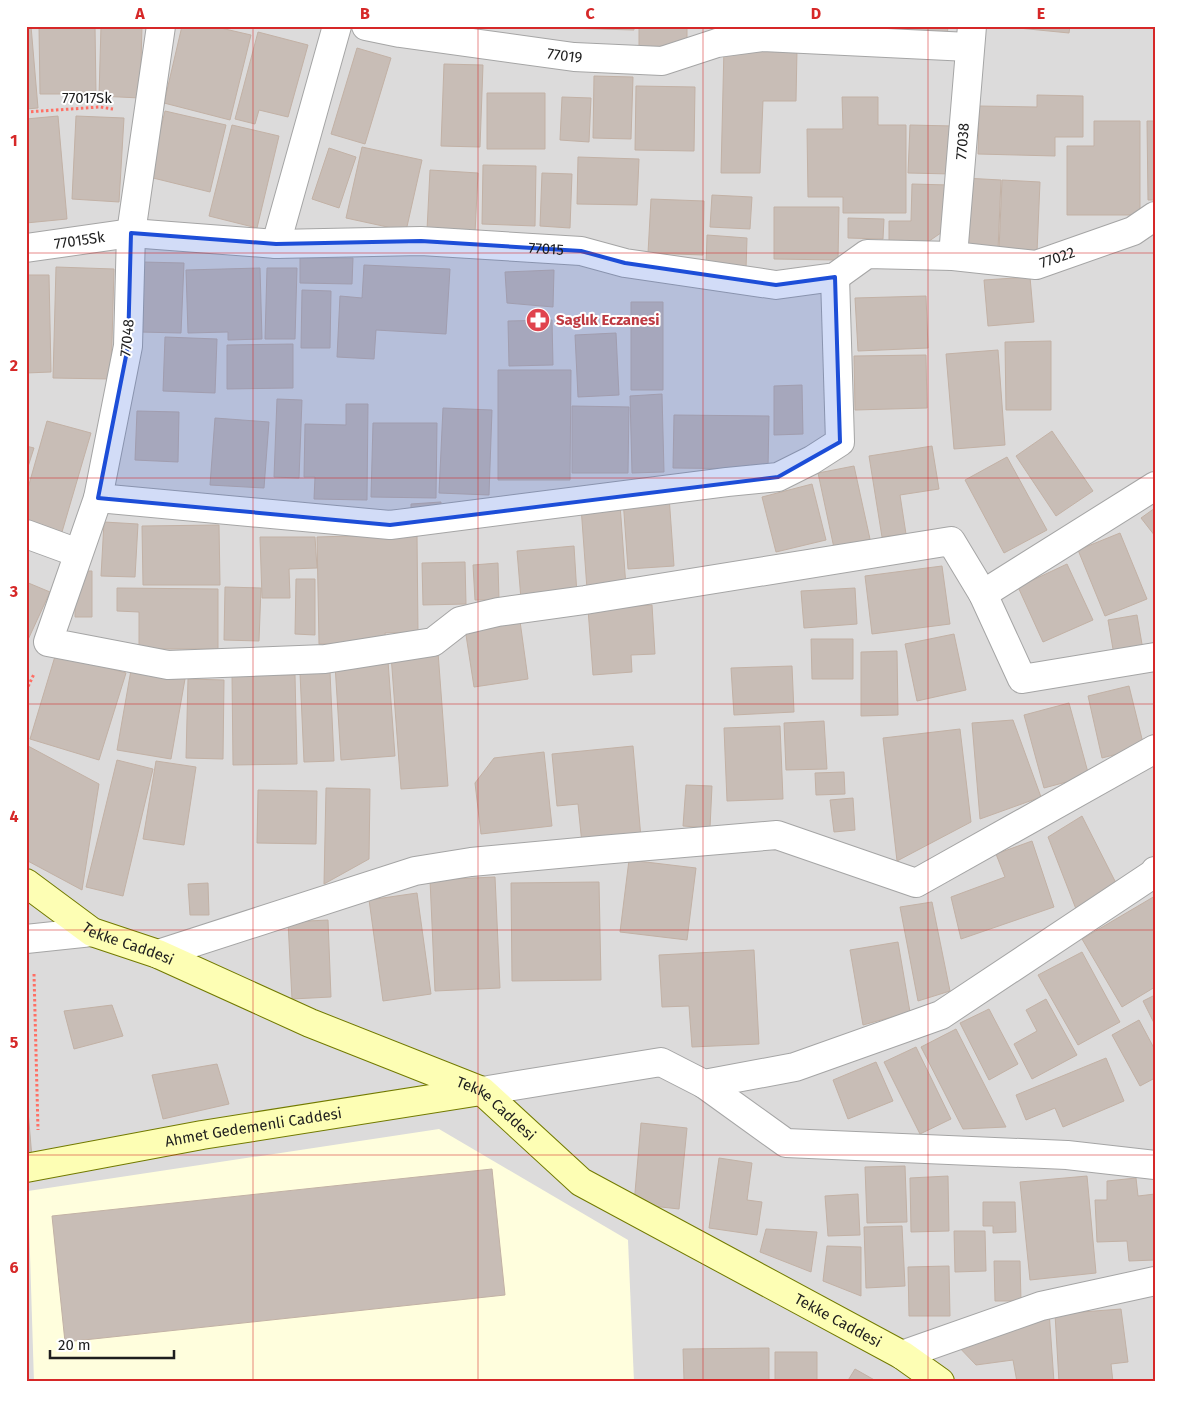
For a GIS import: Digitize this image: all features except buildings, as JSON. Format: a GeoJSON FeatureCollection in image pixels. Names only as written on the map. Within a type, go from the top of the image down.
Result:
{"type":"FeatureCollection","features":[{"type":"Feature","properties":{"kind":"street","name":"77048"},"geometry":{"type":"LineString","coordinates":[[161,26],[131,233],[128,346],[98,498],[48,642],[168,665],[325,659],[433,642],[460,621],[498,612],[585,600],[950,541],[983,594]]}},
{"type":"Feature","properties":{"kind":"street"},"geometry":{"type":"LineString","coordinates":[[276,244],[337,26]]}},
{"type":"Feature","properties":{"kind":"street","name":"77019"},"geometry":{"type":"LineString","coordinates":[[366,26],[400,29],[574,57],[662,62],[717,43],[762,32],[970,37]]}},
{"type":"Feature","properties":{"kind":"street","name":"77038"},"geometry":{"type":"LineString","coordinates":[[953,256],[970,37]]}},
{"type":"Feature","properties":{"kind":"street","name":"77022"},"geometry":{"type":"LineString","coordinates":[[953,256],[1036,265],[1133,231],[1155,216]]}},
{"type":"Feature","properties":{"kind":"street","name":"77015"},"geometry":{"type":"LineString","coordinates":[[131,233],[276,244],[421,241],[581,251],[626,263],[776,285],[835,277],[868,254],[953,256]]}},
{"type":"Feature","properties":{"kind":"street","name":"77015Sk"},"geometry":{"type":"LineString","coordinates":[[26,248],[131,233]]}},
{"type":"Feature","properties":{"kind":"street"},"geometry":{"type":"LineString","coordinates":[[98,498],[390,525],[778,477],[812,460],[840,442],[835,277]]}},
{"type":"Feature","properties":{"kind":"street"},"geometry":{"type":"LineString","coordinates":[[1155,486],[983,594],[1022,679],[1155,657]]}},
{"type":"Feature","properties":{"kind":"street"},"geometry":{"type":"LineString","coordinates":[[26,534],[78,553]]}},
{"type":"Feature","properties":{"kind":"street"},"geometry":{"type":"LineString","coordinates":[[158,954],[415,871],[471,862],[777,835],[916,882],[1155,749]]}},
{"type":"Feature","properties":{"kind":"street"},"geometry":{"type":"LineString","coordinates":[[704,1084],[795,1067],[941,1015],[1155,871]]}},
{"type":"Feature","properties":{"kind":"street","name":"Tekke Caddesi"},"geometry":{"type":"LineString","coordinates":[[26,883],[92,932],[158,954],[310,1023],[482,1090],[581,1182],[902,1356],[940,1382]]}},
{"type":"Feature","properties":{"kind":"street"},"geometry":{"type":"LineString","coordinates":[[30,938],[92,932]]}},
{"type":"Feature","properties":{"kind":"street"},"geometry":{"type":"LineString","coordinates":[[482,1090],[661,1062],[704,1084],[786,1143],[1067,1155],[1155,1165]]}},
{"type":"Feature","properties":{"kind":"street","name":"Ahmet Gedemenli Caddesi"},"geometry":{"type":"LineString","coordinates":[[32,1167],[202,1135],[482,1090]]}},
{"type":"Feature","properties":{"kind":"street"},"geometry":{"type":"LineString","coordinates":[[902,1356],[1041,1306],[1155,1281]]}},
{"type":"Feature","properties":{"kind":"path","name":"77017Sk"},"geometry":{"type":"LineString","coordinates":[[26,112],[100,108],[148,113]]}},
{"type":"Feature","properties":{"kind":"path"},"geometry":{"type":"LineString","coordinates":[[30,938],[32,1167]]}},
{"type":"Feature","properties":{"kind":"highlighted area"},"geometry":{"type":"Polygon","coordinates":[[[131,233],[276,244],[421,241],[581,251],[625,263],[776,285],[835,277],[840,442],[778,477],[390,525],[98,498],[128,346],[131,233]]]}},
{"type":"Feature","properties":{"kind":"shaded area"},"geometry":{"type":"Polygon","coordinates":[[[26,26],[1155,26],[1155,1382],[26,1382],[26,26]]]}},
{"type":"Feature","properties":{"kind":"shaded area"},"geometry":{"type":"Polygon","coordinates":[[[439,1129],[628,1240],[634,1382],[34,1382],[28,1191],[439,1129]]]}},
{"type":"Feature","properties":{"kind":"place","name":"Saglık Eczanesi"},"geometry":{"type":"Point","coordinates":[538,320]}}]}
